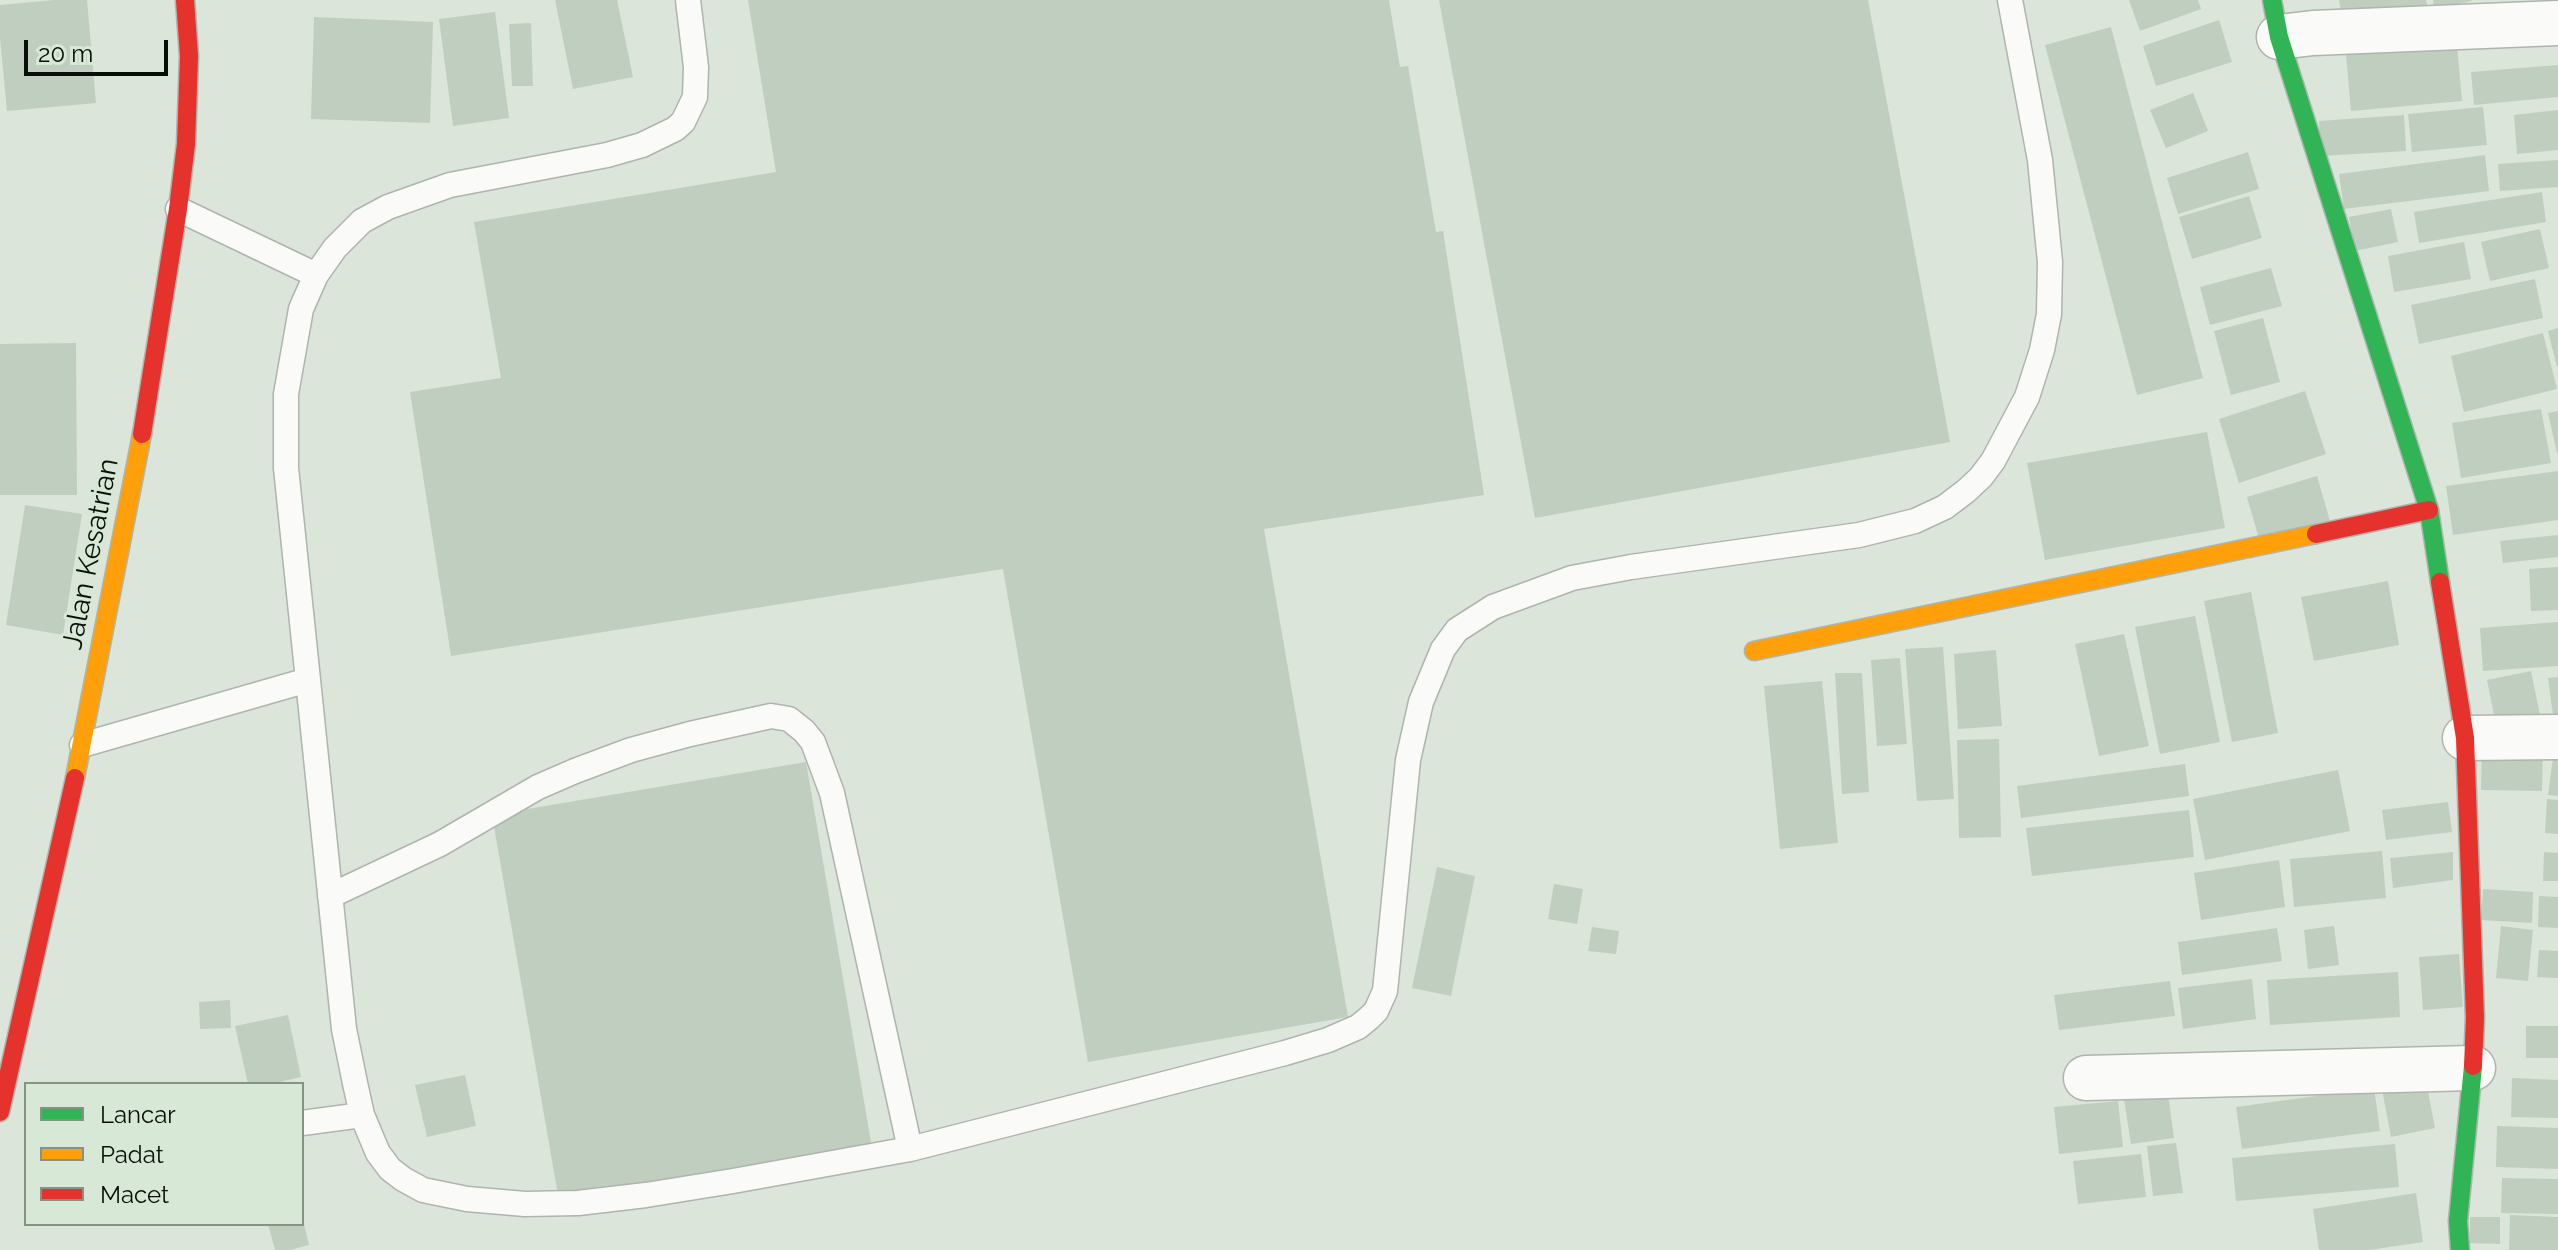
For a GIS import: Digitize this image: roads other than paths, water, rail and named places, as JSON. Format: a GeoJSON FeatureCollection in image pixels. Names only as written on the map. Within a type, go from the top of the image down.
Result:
{"type":"FeatureCollection","features":[{"type":"Feature","properties":{"kind":"street","name":"Jalan Kesatrian"},"geometry":{"type":"LineString","coordinates":[[0,1112],[82,745],[141,442],[186,144],[189,56],[185,0]]}},
{"type":"Feature","properties":{"kind":"street"},"geometry":{"type":"LineString","coordinates":[[2276,19],[2313,33],[2558,23]]}},
{"type":"Feature","properties":{"kind":"street"},"geometry":{"type":"LineString","coordinates":[[2276,19],[2429,510],[2465,738],[2475,1018],[2458,1221],[2460,1250]]}},
{"type":"Feature","properties":{"kind":"street"},"geometry":{"type":"LineString","coordinates":[[1754,651],[2429,510]]}},
{"type":"Feature","properties":{"kind":"street"},"geometry":{"type":"LineString","coordinates":[[2465,738],[2558,737]]}},
{"type":"Feature","properties":{"kind":"street"},"geometry":{"type":"LineString","coordinates":[[2086,1078],[2473,1068]]}},
{"type":"Feature","properties":{"kind":"lane"},"geometry":{"type":"LineString","coordinates":[[688,0],[696,67],[695,97],[683,122],[675,129],[642,145],[607,155],[450,185],[388,207],[362,221],[335,248],[316,275],[301,309],[286,394],[286,468],[344,1029],[362,1115],[378,1153],[390,1169],[423,1190],[467,1199],[525,1204],[578,1203],[646,1195],[910,1149],[1317,1044],[1358,1027],[1376,1011],[1385,991],[1408,760],[1421,702],[1443,649],[1457,630],[1474,617],[1524,594],[1572,578],[1893,528],[1945,507],[1981,477],[1993,461],[2027,397],[2042,350],[2049,314],[2050,262],[2040,160],[2010,0]]}},
{"type":"Feature","properties":{"kind":"lane"},"geometry":{"type":"LineString","coordinates":[[178,209],[316,275]]}},
{"type":"Feature","properties":{"kind":"lane"},"geometry":{"type":"LineString","coordinates":[[82,745],[308,680]]}},
{"type":"Feature","properties":{"kind":"lane"},"geometry":{"type":"LineString","coordinates":[[330,896],[409,859],[538,787],[575,771],[631,750],[690,734],[762,717],[789,719],[813,742],[832,793],[910,1149]]}},
{"type":"Feature","properties":{"kind":"lane"},"geometry":{"type":"LineString","coordinates":[[304,1123],[362,1115]]}}]}
